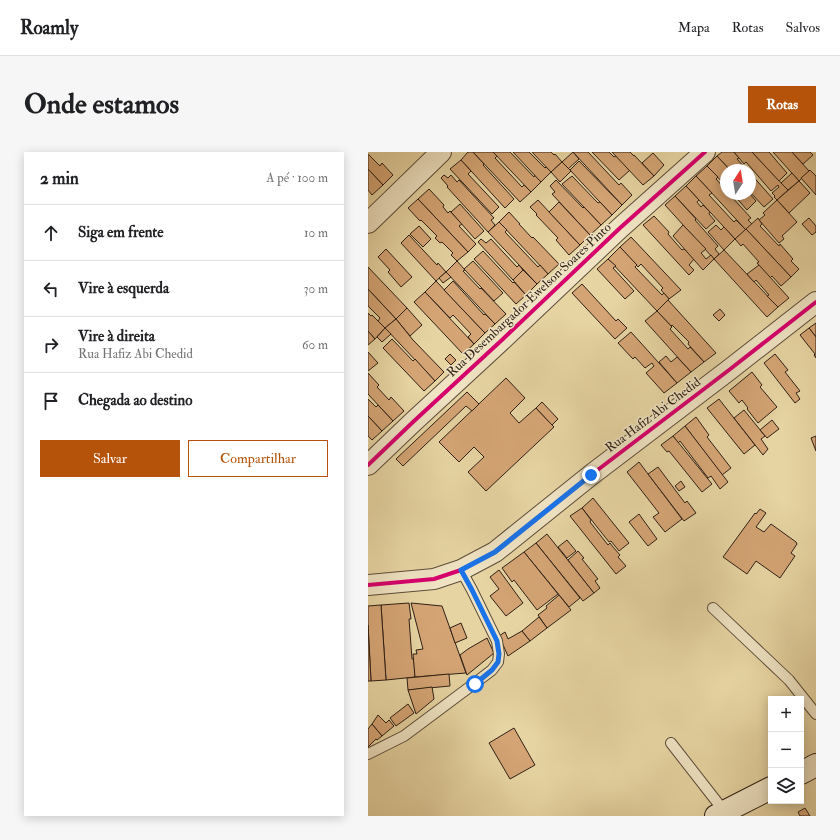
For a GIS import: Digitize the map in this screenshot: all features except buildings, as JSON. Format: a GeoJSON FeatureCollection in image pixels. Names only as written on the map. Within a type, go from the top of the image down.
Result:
{"type":"FeatureCollection","features":[{"type":"Feature","properties":{"kind":"main road"},"geometry":{"type":"LineString","coordinates":[[804,771],[816,765]]}},
{"type":"Feature","properties":{"kind":"main road"},"geometry":{"type":"LineString","coordinates":[[720,814],[768,790]]}},
{"type":"Feature","properties":{"kind":"street"},"geometry":{"type":"LineString","coordinates":[[368,223],[441,152]]}},
{"type":"Feature","properties":{"kind":"street","name":"Rua Desembargador Ewelson Soares Pinto"},"geometry":{"type":"LineString","coordinates":[[368,465],[620,228],[705,152]]}},
{"type":"Feature","properties":{"kind":"street","name":"Rua Hafiz Abi Chedid"},"geometry":{"type":"LineString","coordinates":[[368,585],[434,578],[461,570],[495,552],[591,475],[816,302]]}},
{"type":"Feature","properties":{"kind":"lane"},"geometry":{"type":"LineString","coordinates":[[368,754],[404,736],[475,684],[492,670],[498,662],[499,654],[497,641],[461,570]]}},
{"type":"Feature","properties":{"kind":"lane"},"geometry":{"type":"LineString","coordinates":[[713,608],[789,680],[816,714]]}},
{"type":"Feature","properties":{"kind":"lane"},"geometry":{"type":"LineString","coordinates":[[671,743],[720,814]]}},
{"type":"Feature","properties":{"kind":"cycle path"},"geometry":{"type":"LineString","coordinates":[[368,465],[620,228],[705,152]]}},
{"type":"Feature","properties":{"kind":"cycle path"},"geometry":{"type":"LineString","coordinates":[[368,585],[434,579],[461,570],[495,552],[591,475],[816,302]]}},
{"type":"Feature","properties":{"kind":"route"},"geometry":{"type":"LineString","coordinates":[[475,684],[492,670],[498,662],[499,654],[497,641],[461,570],[495,552],[591,475]]}}]}
